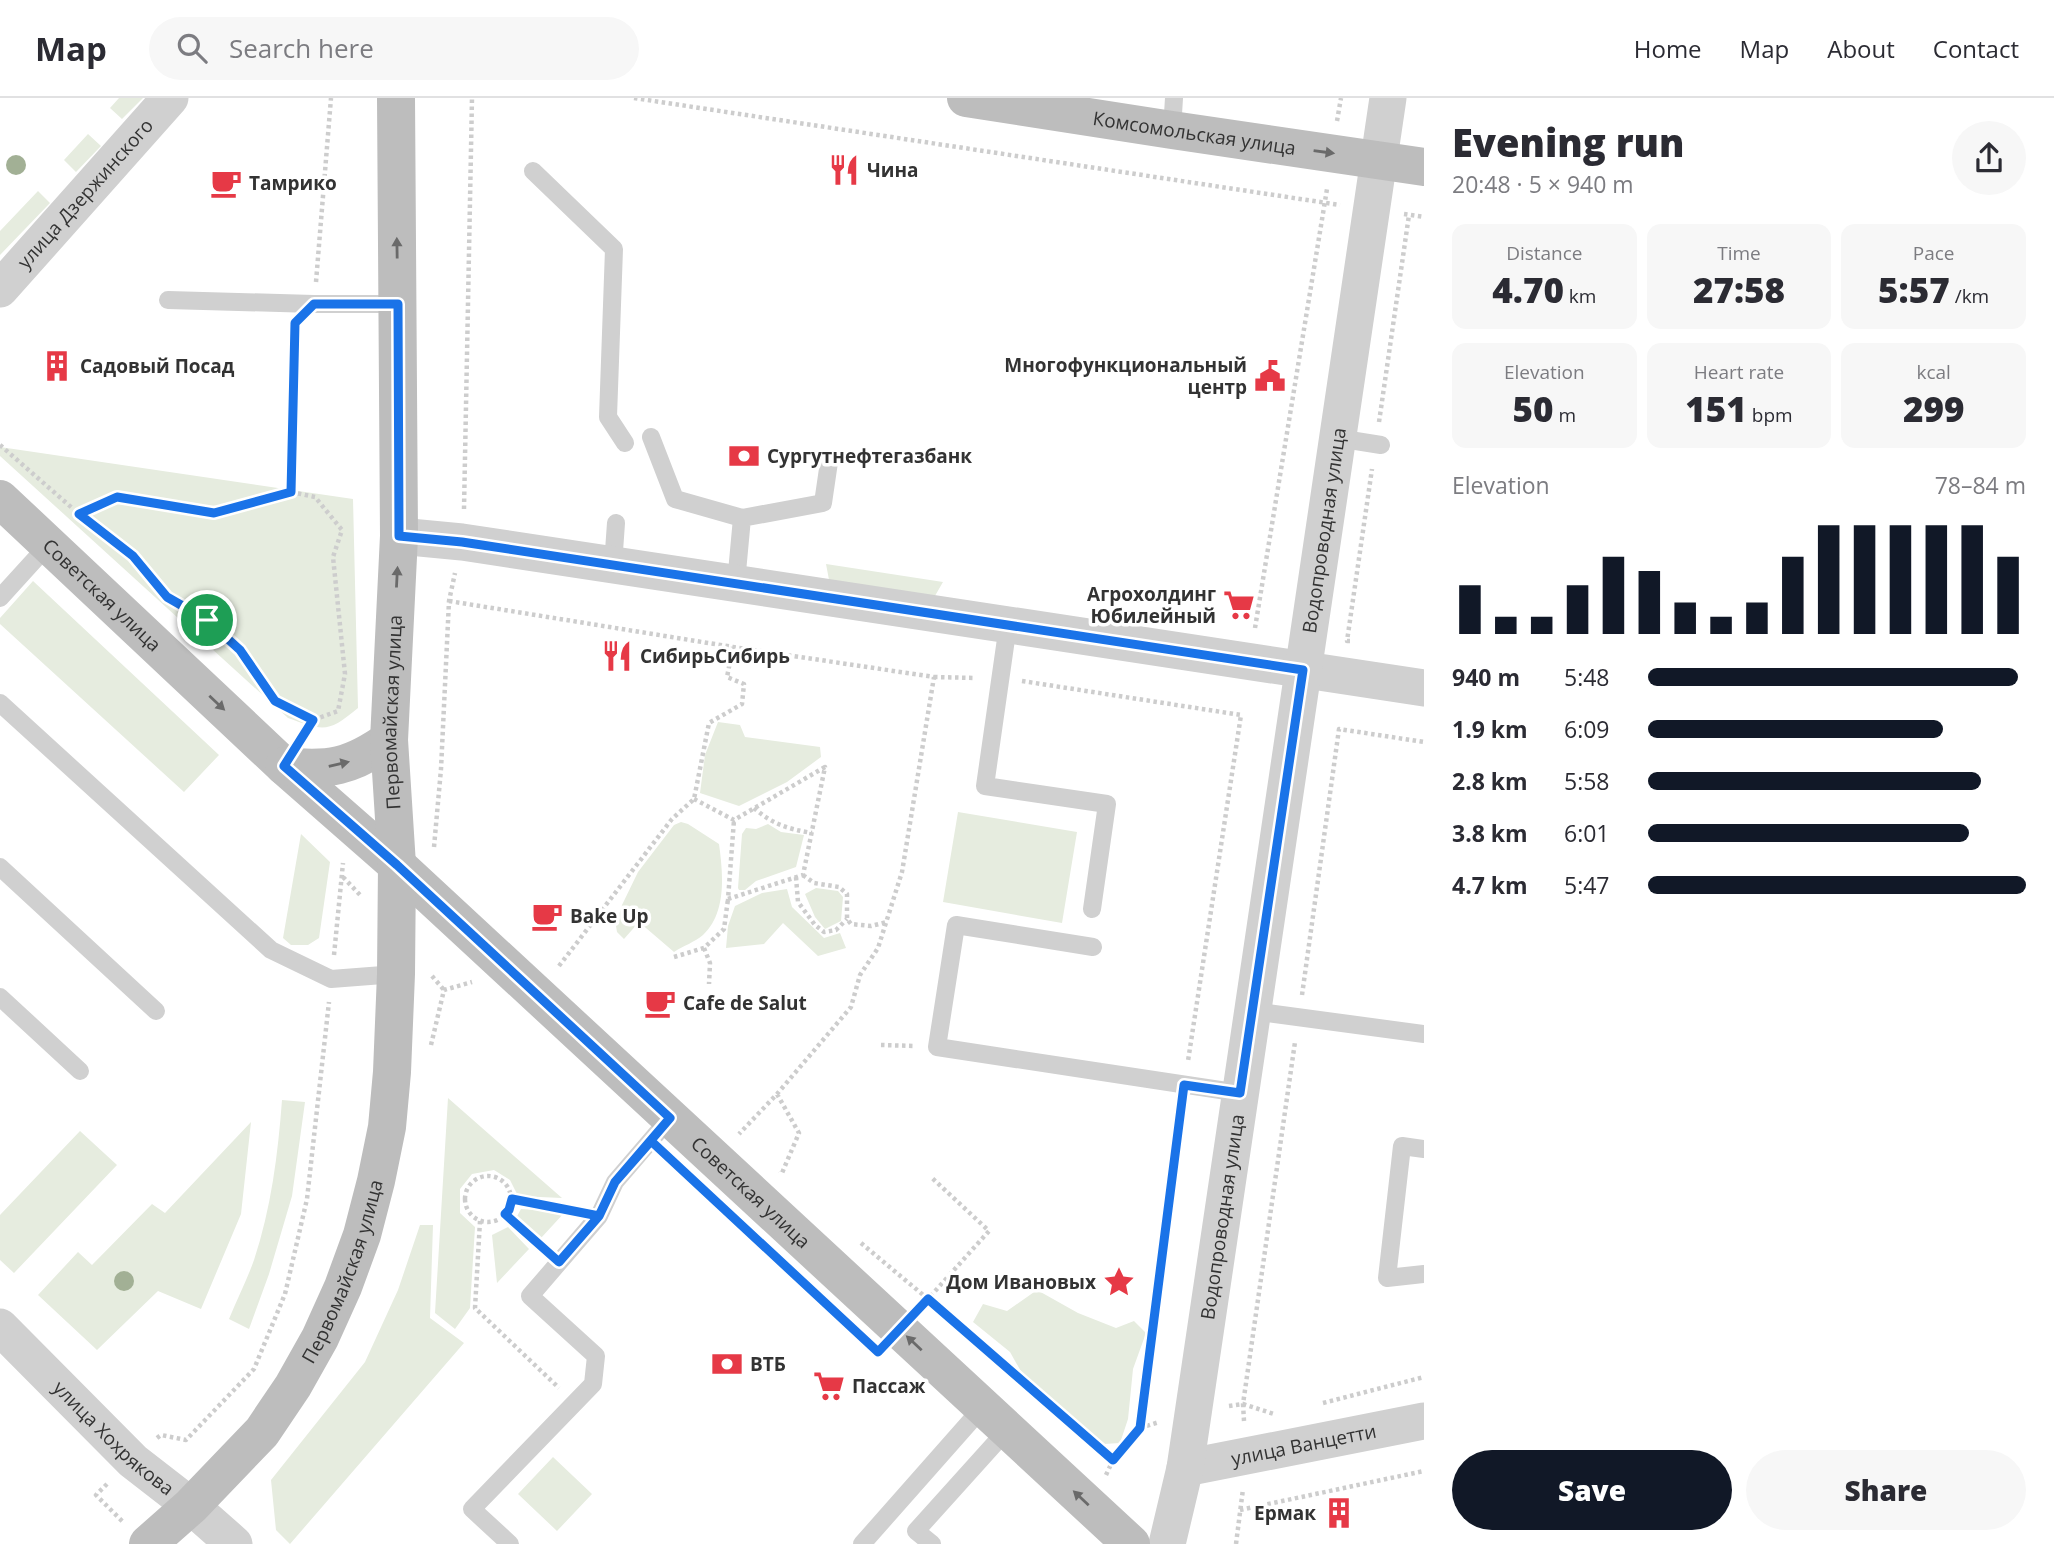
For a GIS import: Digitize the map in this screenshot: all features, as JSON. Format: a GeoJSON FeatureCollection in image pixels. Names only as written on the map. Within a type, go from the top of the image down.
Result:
{"type":"FeatureCollection","features":[{"type":"Feature","properties":{"kind":"main road","name":"Первомайская улица"},"geometry":{"type":"LineString","coordinates":[[148,1544],[191,1506],[262,1432],[300,1374],[343,1287],[369,1208],[387,1127],[396,974],[397,865],[389,740],[399,536],[396,98]]}},
{"type":"Feature","properties":{"kind":"main road","name":"Комсомольская улица"},"geometry":{"type":"LineString","coordinates":[[966,98],[1173,114],[1331,153],[1424,167]]}},
{"type":"Feature","properties":{"kind":"main road","name":"Советская улица"},"geometry":{"type":"LineString","coordinates":[[0,499],[284,766],[493,953],[1131,1544]]}},
{"type":"Feature","properties":{"kind":"main road"},"geometry":{"type":"LineString","coordinates":[[284,766],[316,769],[348,763],[389,740]]}},
{"type":"Feature","properties":{"kind":"street","name":"улица Дзержинского"},"geometry":{"type":"LineString","coordinates":[[0,289],[170,98]]}},
{"type":"Feature","properties":{"kind":"street","name":"Водопроводная улица"},"geometry":{"type":"LineString","coordinates":[[1167,1544],[1185,1468],[1388,98]]}},
{"type":"Feature","properties":{"kind":"street"},"geometry":{"type":"LineString","coordinates":[[399,536],[462,542],[1424,688]]}},
{"type":"Feature","properties":{"kind":"street","name":"улица Хохрякова"},"geometry":{"type":"LineString","coordinates":[[0,1327],[133,1461],[234,1544]]}},
{"type":"Feature","properties":{"kind":"street","name":"улица Ванцетти"},"geometry":{"type":"LineString","coordinates":[[1185,1468],[1424,1423]]}},
{"type":"Feature","properties":{"kind":"lane"},"geometry":{"type":"LineString","coordinates":[[533,172],[614,249],[608,417],[625,443]]}},
{"type":"Feature","properties":{"kind":"lane"},"geometry":{"type":"LineString","coordinates":[[168,300],[398,304]]}},
{"type":"Feature","properties":{"kind":"lane"},"geometry":{"type":"LineString","coordinates":[[651,438],[675,499],[742,518],[822,503],[829,463]]}},
{"type":"Feature","properties":{"kind":"lane"},"geometry":{"type":"LineString","coordinates":[[1338,438],[1381,445]]}},
{"type":"Feature","properties":{"kind":"lane"},"geometry":{"type":"LineString","coordinates":[[736,583],[742,518]]}},
{"type":"Feature","properties":{"kind":"lane"},"geometry":{"type":"LineString","coordinates":[[613,565],[616,523]]}},
{"type":"Feature","properties":{"kind":"lane"},"geometry":{"type":"LineString","coordinates":[[0,598],[49,544]]}},
{"type":"Feature","properties":{"kind":"lane"},"geometry":{"type":"LineString","coordinates":[[1008,625],[985,786],[1107,804],[1092,909]]}},
{"type":"Feature","properties":{"kind":"lane"},"geometry":{"type":"LineString","coordinates":[[0,704],[271,950],[331,979],[396,974]]}},
{"type":"Feature","properties":{"kind":"lane"},"geometry":{"type":"LineString","coordinates":[[28,756],[42,743]]}},
{"type":"Feature","properties":{"kind":"lane"},"geometry":{"type":"LineString","coordinates":[[0,867],[156,1011]]}},
{"type":"Feature","properties":{"kind":"lane"},"geometry":{"type":"LineString","coordinates":[[1093,947],[956,925],[937,1047],[1240,1093]]}},
{"type":"Feature","properties":{"kind":"lane"},"geometry":{"type":"LineString","coordinates":[[0,997],[80,1071]]}},
{"type":"Feature","properties":{"kind":"lane"},"geometry":{"type":"LineString","coordinates":[[1252,1010],[1424,1034]]}},
{"type":"Feature","properties":{"kind":"lane"},"geometry":{"type":"LineString","coordinates":[[510,1544],[472,1508],[593,1384],[596,1356],[530,1296],[599,1216],[615,1182],[670,1118]]}},
{"type":"Feature","properties":{"kind":"lane"},"geometry":{"type":"LineString","coordinates":[[1424,1149],[1402,1146],[1387,1278],[1424,1274]]}},
{"type":"Feature","properties":{"kind":"lane"},"geometry":{"type":"LineString","coordinates":[[862,1544],[995,1419]]}},
{"type":"Feature","properties":{"kind":"lane"},"geometry":{"type":"LineString","coordinates":[[932,1544],[916,1531],[995,1419]]}},
{"type":"Feature","properties":{"kind":"path"},"geometry":{"type":"LineString","coordinates":[[291,492],[295,323],[314,304],[331,98]]}},
{"type":"Feature","properties":{"kind":"path"},"geometry":{"type":"LineString","coordinates":[[433,855],[441,769],[449,601],[462,542],[466,471],[472,98]]}},
{"type":"Feature","properties":{"kind":"path"},"geometry":{"type":"LineString","coordinates":[[634,98],[1424,217]]}},
{"type":"Feature","properties":{"kind":"path"},"geometry":{"type":"LineString","coordinates":[[1256,628],[1341,98]]}},
{"type":"Feature","properties":{"kind":"path"},"geometry":{"type":"LineString","coordinates":[[0,445],[79,514],[133,556],[167,597],[207,620],[240,650],[275,701],[313,720]]}},
{"type":"Feature","properties":{"kind":"path"},"geometry":{"type":"LineString","coordinates":[[79,514],[117,497],[214,513],[291,492],[315,496],[342,530],[333,557],[345,674],[338,711],[313,720],[284,766]]}},
{"type":"Feature","properties":{"kind":"path"},"geometry":{"type":"LineString","coordinates":[[449,601],[934,677],[1000,678],[1241,715],[1184,1085],[1140,1428],[1113,1460],[857,1238]]}},
{"type":"Feature","properties":{"kind":"path"},"geometry":{"type":"LineString","coordinates":[[548,960],[557,968],[672,820],[694,799],[709,723],[742,704],[744,684],[727,677],[733,647]]}},
{"type":"Feature","properties":{"kind":"path"},"geometry":{"type":"LineString","coordinates":[[739,1135],[851,1007],[860,975],[878,948],[902,872],[934,677]]}},
{"type":"Feature","properties":{"kind":"path"},"geometry":{"type":"LineString","coordinates":[[1236,1544],[1247,1456],[1243,1404],[1339,729],[1424,742]]}},
{"type":"Feature","properties":{"kind":"path"},"geometry":{"type":"LineString","coordinates":[[734,820],[825,767],[803,875]]}},
{"type":"Feature","properties":{"kind":"path"},"geometry":{"type":"LineString","coordinates":[[694,799],[734,820]]}},
{"type":"Feature","properties":{"kind":"path"},"geometry":{"type":"LineString","coordinates":[[754,808],[767,820],[787,829],[812,833]]}},
{"type":"Feature","properties":{"kind":"path"},"geometry":{"type":"LineString","coordinates":[[674,957],[704,948],[724,929],[734,820]]}},
{"type":"Feature","properties":{"kind":"path"},"geometry":{"type":"LineString","coordinates":[[161,1434],[187,1440],[254,1368],[285,1294],[307,1199],[344,857]]}},
{"type":"Feature","properties":{"kind":"path"},"geometry":{"type":"LineString","coordinates":[[803,875],[814,883],[839,887],[847,894],[847,919],[851,924],[871,926],[887,922]]}},
{"type":"Feature","properties":{"kind":"path"},"geometry":{"type":"LineString","coordinates":[[728,899],[803,875]]}},
{"type":"Feature","properties":{"kind":"path"},"geometry":{"type":"LineString","coordinates":[[796,877],[798,902],[815,925],[824,932],[836,930],[847,919]]}},
{"type":"Feature","properties":{"kind":"path"},"geometry":{"type":"LineString","coordinates":[[704,948],[710,963],[709,984]]}},
{"type":"Feature","properties":{"kind":"path"},"geometry":{"type":"LineString","coordinates":[[430,1056],[444,990],[474,981],[493,953]]}},
{"type":"Feature","properties":{"kind":"path"},"geometry":{"type":"LineString","coordinates":[[881,1045],[909,1046]]}},
{"type":"Feature","properties":{"kind":"path"},"geometry":{"type":"LineString","coordinates":[[777,1094],[799,1133],[782,1173]]}},
{"type":"Feature","properties":{"kind":"path"},"geometry":{"type":"LineString","coordinates":[[729,1125],[748,1142]]}},
{"type":"Feature","properties":{"kind":"path"},"geometry":{"type":"LineString","coordinates":[[773,1165],[790,1181]]}},
{"type":"Feature","properties":{"kind":"path"},"geometry":{"type":"LineString","coordinates":[[490,1175],[501,1179],[509,1188],[512,1199],[505,1214],[501,1219],[490,1222],[480,1221],[471,1214],[466,1205],[467,1189],[472,1182],[479,1177],[490,1175]]}},
{"type":"Feature","properties":{"kind":"path"},"geometry":{"type":"LineString","coordinates":[[900,1330],[989,1231],[931,1177]]}},
{"type":"Feature","properties":{"kind":"path"},"geometry":{"type":"LineString","coordinates":[[512,1199],[599,1216]]}},
{"type":"Feature","properties":{"kind":"path"},"geometry":{"type":"LineString","coordinates":[[505,1214],[559,1262]]}},
{"type":"Feature","properties":{"kind":"path"},"geometry":{"type":"LineString","coordinates":[[480,1221],[475,1308],[575,1403]]}},
{"type":"Feature","properties":{"kind":"path"},"geometry":{"type":"LineString","coordinates":[[1317,1405],[1424,1377]]}},
{"type":"Feature","properties":{"kind":"path"},"geometry":{"type":"LineString","coordinates":[[1243,1404],[1277,1415]]}},
{"type":"Feature","properties":{"kind":"path"},"geometry":{"type":"LineString","coordinates":[[1240,1510],[1424,1471]]}},
{"type":"Feature","properties":{"kind":"shaded area"},"geometry":{"type":"Polygon","coordinates":[[[119,98],[143,98],[122,119],[110,108],[119,98]]]}},
{"type":"Feature","properties":{"kind":"shaded area"},"geometry":{"type":"Polygon","coordinates":[[[88,134],[101,146],[76,172],[64,160],[88,134]]]}},
{"type":"Feature","properties":{"kind":"shaded area"},"geometry":{"type":"Polygon","coordinates":[[[38,191],[50,203],[0,255],[0,231],[38,191]]]}},
{"type":"Feature","properties":{"kind":"shaded area"},"geometry":{"type":"Polygon","coordinates":[[[0,447],[353,499],[358,708],[339,722],[325,727],[288,718],[0,456],[0,447]]]}},
{"type":"Feature","properties":{"kind":"shaded area"},"geometry":{"type":"Polygon","coordinates":[[[826,564],[943,582],[932,601],[830,585],[826,564]]]}},
{"type":"Feature","properties":{"kind":"shaded area"},"geometry":{"type":"Polygon","coordinates":[[[33,581],[219,755],[184,792],[0,624],[0,618],[33,581]]]}},
{"type":"Feature","properties":{"kind":"shaded area"},"geometry":{"type":"Polygon","coordinates":[[[718,722],[740,725],[745,737],[820,747],[821,757],[787,782],[739,806],[700,793],[705,755],[718,722]]]}},
{"type":"Feature","properties":{"kind":"shaded area"},"geometry":{"type":"Polygon","coordinates":[[[958,812],[1077,832],[1062,923],[943,902],[958,812]]]}},
{"type":"Feature","properties":{"kind":"shaded area"},"geometry":{"type":"Polygon","coordinates":[[[681,822],[719,844],[722,892],[711,926],[703,935],[674,952],[639,922],[624,939],[617,932],[616,926],[622,905],[638,872],[674,825],[681,822]]]}},
{"type":"Feature","properties":{"kind":"shaded area"},"geometry":{"type":"Polygon","coordinates":[[[768,824],[781,832],[804,835],[796,867],[756,881],[745,890],[739,890],[742,834],[746,828],[756,829],[768,824]]]}},
{"type":"Feature","properties":{"kind":"shaded area"},"geometry":{"type":"Polygon","coordinates":[[[301,834],[330,862],[319,938],[308,945],[291,945],[283,938],[301,834]]]}},
{"type":"Feature","properties":{"kind":"shaded area"},"geometry":{"type":"Polygon","coordinates":[[[816,888],[838,891],[843,897],[841,921],[825,929],[815,917],[805,894],[816,888]]]}},
{"type":"Feature","properties":{"kind":"shaded area"},"geometry":{"type":"Polygon","coordinates":[[[787,889],[792,907],[824,938],[840,933],[846,948],[818,956],[783,923],[764,944],[726,948],[728,926],[735,906],[762,893],[787,889]]]}},
{"type":"Feature","properties":{"kind":"shaded area"},"geometry":{"type":"Polygon","coordinates":[[[448,1098],[562,1198],[518,1196],[510,1180],[494,1170],[472,1174],[460,1189],[460,1213],[475,1227],[470,1308],[455,1329],[435,1313],[448,1098]]]}},
{"type":"Feature","properties":{"kind":"shaded area"},"geometry":{"type":"Polygon","coordinates":[[[282,1100],[305,1102],[292,1196],[269,1274],[249,1329],[229,1319],[254,1260],[265,1221],[276,1161],[282,1100]]]}},
{"type":"Feature","properties":{"kind":"shaded area"},"geometry":{"type":"Polygon","coordinates":[[[251,1122],[241,1214],[201,1309],[158,1291],[97,1350],[38,1295],[78,1252],[92,1265],[152,1204],[165,1213],[251,1122]]]}},
{"type":"Feature","properties":{"kind":"shaded area"},"geometry":{"type":"Polygon","coordinates":[[[80,1131],[117,1165],[14,1273],[0,1260],[0,1215],[80,1131]]]}},
{"type":"Feature","properties":{"kind":"shaded area"},"geometry":{"type":"Polygon","coordinates":[[[521,1209],[565,1212],[541,1238],[516,1218],[521,1209]]]}},
{"type":"Feature","properties":{"kind":"shaded area"},"geometry":{"type":"Polygon","coordinates":[[[420,1225],[433,1225],[430,1318],[464,1343],[290,1544],[276,1530],[271,1480],[365,1362],[398,1290],[420,1225]]]}},
{"type":"Feature","properties":{"kind":"shaded area"},"geometry":{"type":"Polygon","coordinates":[[[508,1227],[529,1249],[497,1283],[492,1235],[508,1227]]]}},
{"type":"Feature","properties":{"kind":"shaded area"},"geometry":{"type":"Polygon","coordinates":[[[1037,1290],[1078,1313],[1116,1328],[1134,1321],[1146,1333],[1133,1369],[1128,1419],[1120,1443],[1104,1444],[1023,1375],[1010,1352],[973,1322],[983,1304],[1007,1311],[1037,1290]]]}},
{"type":"Feature","properties":{"kind":"shaded area"},"geometry":{"type":"Polygon","coordinates":[[[553,1457],[592,1494],[557,1531],[518,1494],[553,1457]]]}},
{"type":"Feature","properties":{"kind":"place","name":"Чина"},"geometry":{"type":"Point","coordinates":[844,170]}},
{"type":"Feature","properties":{"kind":"place","name":"Тамрико"},"geometry":{"type":"Point","coordinates":[226,183]}},
{"type":"Feature","properties":{"kind":"place","name":"Садовый Посад"},"geometry":{"type":"Point","coordinates":[57,366]}},
{"type":"Feature","properties":{"kind":"place","name":"Многофункциональный центр"},"geometry":{"type":"Point","coordinates":[1270,376]}},
{"type":"Feature","properties":{"kind":"place","name":"Сургутнефтегазбанк"},"geometry":{"type":"Point","coordinates":[744,456]}},
{"type":"Feature","properties":{"kind":"place","name":"Агрохолдинг Юбилейный"},"geometry":{"type":"Point","coordinates":[1239,605]}},
{"type":"Feature","properties":{"kind":"place","name":"СибирьСибирь"},"geometry":{"type":"Point","coordinates":[617,656]}},
{"type":"Feature","properties":{"kind":"place","name":"Bake Up"},"geometry":{"type":"Point","coordinates":[547,916]}},
{"type":"Feature","properties":{"kind":"place","name":"Cafe de Salut"},"geometry":{"type":"Point","coordinates":[660,1003]}},
{"type":"Feature","properties":{"kind":"place","name":"Дом Ивановых"},"geometry":{"type":"Point","coordinates":[1119,1282]}},
{"type":"Feature","properties":{"kind":"place","name":"ВТБ"},"geometry":{"type":"Point","coordinates":[727,1364]}},
{"type":"Feature","properties":{"kind":"place","name":"Пассаж"},"geometry":{"type":"Point","coordinates":[829,1386]}},
{"type":"Feature","properties":{"kind":"place","name":"Ермак"},"geometry":{"type":"Point","coordinates":[1339,1513]}},
{"type":"Feature","properties":{"kind":"route"},"geometry":{"type":"LineString","coordinates":[[207,620],[167,597],[133,556],[79,514],[117,497],[214,513],[291,492],[295,323],[314,304],[398,304],[399,536],[462,542],[1303,670],[1240,1093],[1184,1085],[1140,1428],[1113,1460],[928,1299],[878,1352],[651,1141],[615,1182],[599,1216],[559,1262],[505,1214],[512,1199],[599,1216],[615,1182],[670,1118],[397,865],[284,766],[313,720],[275,701],[240,650],[207,620]]}}]}
